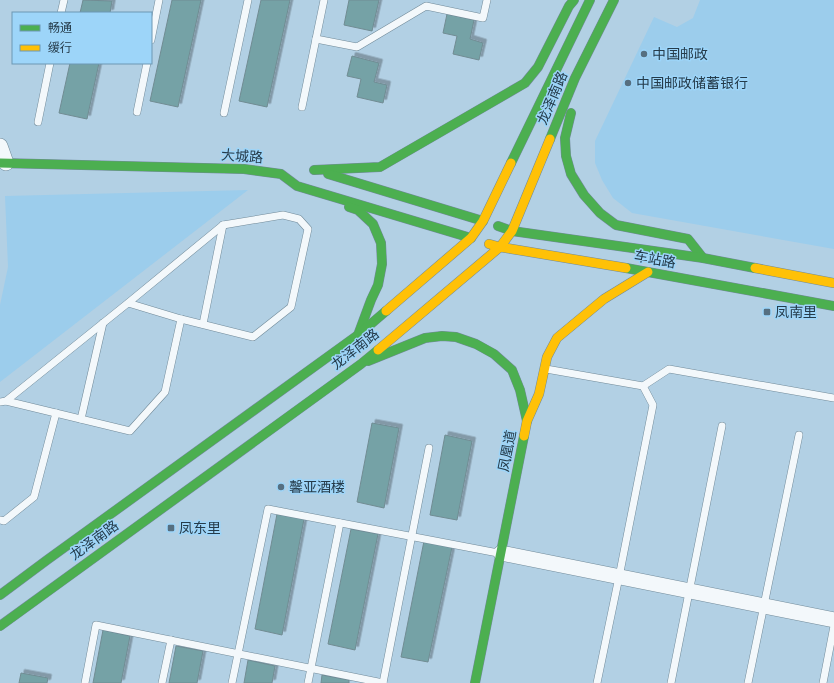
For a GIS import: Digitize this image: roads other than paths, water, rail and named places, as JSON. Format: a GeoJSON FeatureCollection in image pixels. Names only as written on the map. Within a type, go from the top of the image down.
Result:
{"type":"FeatureCollection","features":[{"type":"Feature","properties":{"kind":"main road","name":"车站路"},"geometry":{"type":"LineString","coordinates":[[574,0],[569,6],[538,68],[526,83],[380,167],[311,170],[484,221],[512,231],[703,258],[834,282]]}},
{"type":"Feature","properties":{"kind":"main road","name":"龙泽南路"},"geometry":{"type":"LineString","coordinates":[[0,596],[47,560],[358,335],[471,238],[484,221],[590,0]]}},
{"type":"Feature","properties":{"kind":"main road","name":"龙泽南路"},"geometry":{"type":"LineString","coordinates":[[0,626],[361,364],[500,248],[512,231],[575,78],[614,0]]}},
{"type":"Feature","properties":{"kind":"main road"},"geometry":{"type":"LineString","coordinates":[[575,78],[573,105],[565,138],[566,156],[571,174],[584,195],[600,213],[616,225],[688,239],[703,258]]}},
{"type":"Feature","properties":{"kind":"main road","name":"大城路"},"geometry":{"type":"LineString","coordinates":[[3,163],[244,169],[281,174],[297,186],[471,238]]}},
{"type":"Feature","properties":{"kind":"main road"},"geometry":{"type":"LineString","coordinates":[[281,174],[294,172]]}},
{"type":"Feature","properties":{"kind":"main road"},"geometry":{"type":"LineString","coordinates":[[297,186],[311,195],[358,210],[373,224],[381,243],[382,264],[378,285],[358,335]]}},
{"type":"Feature","properties":{"kind":"main road","name":"车站路"},"geometry":{"type":"LineString","coordinates":[[471,238],[500,248],[648,272],[834,306]]}},
{"type":"Feature","properties":{"kind":"main road","name":"凤凰道"},"geometry":{"type":"LineString","coordinates":[[475,683],[527,421],[539,394],[547,357],[557,338],[604,299],[648,272]]}},
{"type":"Feature","properties":{"kind":"main road"},"geometry":{"type":"LineString","coordinates":[[361,364],[425,338],[442,336],[462,339],[476,344],[494,354],[512,370],[520,390],[527,421]]}},
{"type":"Feature","properties":{"kind":"street"},"geometry":{"type":"LineString","coordinates":[[0,146],[3,163]]}},
{"type":"Feature","properties":{"kind":"street"},"geometry":{"type":"LineString","coordinates":[[501,553],[834,620]]}},
{"type":"Feature","properties":{"kind":"lane"},"geometry":{"type":"LineString","coordinates":[[61,12],[64,0]]}},
{"type":"Feature","properties":{"kind":"lane"},"geometry":{"type":"LineString","coordinates":[[152,35],[159,0]]}},
{"type":"Feature","properties":{"kind":"lane"},"geometry":{"type":"LineString","coordinates":[[224,113],[248,0]]}},
{"type":"Feature","properties":{"kind":"lane"},"geometry":{"type":"LineString","coordinates":[[302,107],[324,0]]}},
{"type":"Feature","properties":{"kind":"lane"},"geometry":{"type":"LineString","coordinates":[[316,39],[357,46],[426,6],[483,18],[487,0]]}},
{"type":"Feature","properties":{"kind":"lane"},"geometry":{"type":"LineString","coordinates":[[38,122],[50,64]]}},
{"type":"Feature","properties":{"kind":"lane"},"geometry":{"type":"LineString","coordinates":[[137,112],[147,64]]}},
{"type":"Feature","properties":{"kind":"lane"},"geometry":{"type":"LineString","coordinates":[[3,402],[128,303],[223,225],[283,215],[299,220],[308,229],[291,307],[253,337],[181,319],[128,303]]}},
{"type":"Feature","properties":{"kind":"lane"},"geometry":{"type":"LineString","coordinates":[[203,324],[223,225]]}},
{"type":"Feature","properties":{"kind":"lane"},"geometry":{"type":"LineString","coordinates":[[3,402],[130,431],[166,392],[181,319]]}},
{"type":"Feature","properties":{"kind":"lane"},"geometry":{"type":"LineString","coordinates":[[81,419],[103,323]]}},
{"type":"Feature","properties":{"kind":"lane"},"geometry":{"type":"LineString","coordinates":[[545,368],[643,386],[669,369],[834,398]]}},
{"type":"Feature","properties":{"kind":"lane"},"geometry":{"type":"LineString","coordinates":[[597,683],[653,405],[643,386]]}},
{"type":"Feature","properties":{"kind":"lane"},"geometry":{"type":"LineString","coordinates":[[0,520],[4,521],[34,497],[56,413]]}},
{"type":"Feature","properties":{"kind":"lane"},"geometry":{"type":"LineString","coordinates":[[671,683],[722,426]]}},
{"type":"Feature","properties":{"kind":"lane"},"geometry":{"type":"LineString","coordinates":[[748,683],[799,435]]}},
{"type":"Feature","properties":{"kind":"lane"},"geometry":{"type":"LineString","coordinates":[[84,683],[96,625],[383,683],[429,448]]}},
{"type":"Feature","properties":{"kind":"lane"},"geometry":{"type":"LineString","coordinates":[[232,683],[268,509],[501,553]]}},
{"type":"Feature","properties":{"kind":"lane"},"geometry":{"type":"LineString","coordinates":[[308,683],[340,523]]}},
{"type":"Feature","properties":{"kind":"lane"},"geometry":{"type":"LineString","coordinates":[[823,683],[834,626]]}},
{"type":"Feature","properties":{"kind":"lane"},"geometry":{"type":"LineString","coordinates":[[162,683],[171,640]]}},
{"type":"Feature","properties":{"kind":"place","name":"中国邮政"},"geometry":{"type":"Point","coordinates":[644,54]}},
{"type":"Feature","properties":{"kind":"place","name":"中国邮政储蓄银行"},"geometry":{"type":"Point","coordinates":[628,83]}},
{"type":"Feature","properties":{"kind":"place","name":"凤南里"},"geometry":{"type":"Point","coordinates":[767,312]}},
{"type":"Feature","properties":{"kind":"place","name":"馨亚酒楼"},"geometry":{"type":"Point","coordinates":[281,487]}},
{"type":"Feature","properties":{"kind":"place","name":"凤东里"},"geometry":{"type":"Point","coordinates":[171,528]}}]}
